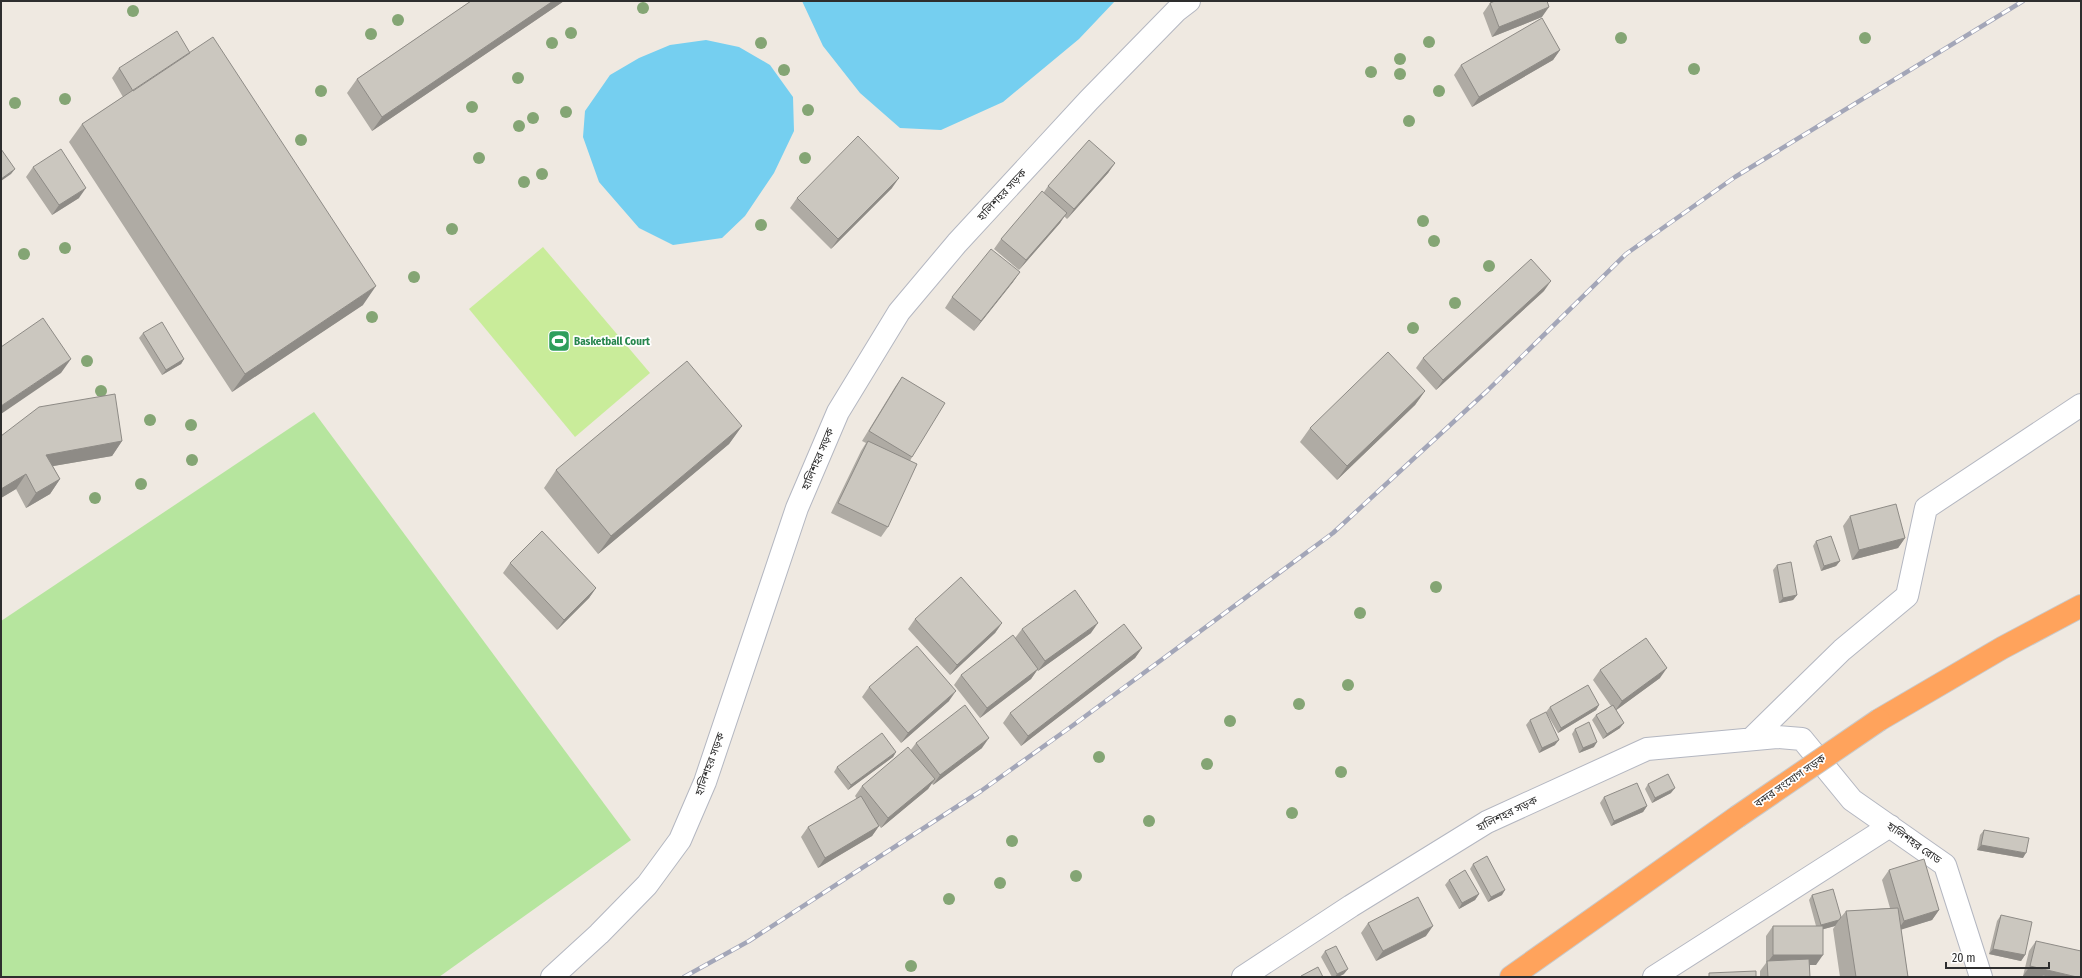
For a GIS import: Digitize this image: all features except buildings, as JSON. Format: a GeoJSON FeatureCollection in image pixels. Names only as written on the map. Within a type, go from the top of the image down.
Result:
{"type":"FeatureCollection","features":[{"type":"Feature","properties":{"kind":"highway","name":"বন্দর সংযোগ সড়ক"},"geometry":{"type":"LineString","coordinates":[[1511,977],[1879,720],[2002,648],[2081,606]]}},
{"type":"Feature","properties":{"kind":"street","name":"হালিশহর সড়ক"},"geometry":{"type":"LineString","coordinates":[[552,977],[599,934],[647,885],[680,840],[705,782],[797,508],[838,412],[899,312],[957,243],[1089,100],[1170,16],[1189,1]]}},
{"type":"Feature","properties":{"kind":"street"},"geometry":{"type":"LineString","coordinates":[[1751,739],[1842,650],[1907,596],[1926,508],[2081,405]]}},
{"type":"Feature","properties":{"kind":"street","name":"হালিশহর সড়ক"},"geometry":{"type":"LineString","coordinates":[[1243,977],[1351,906],[1487,822],[1647,749],[1777,737],[1802,739]]}},
{"type":"Feature","properties":{"kind":"street","name":"হালিশহর রোড"},"geometry":{"type":"LineString","coordinates":[[1802,739],[1852,800],[1945,865],[1981,977]]}},
{"type":"Feature","properties":{"kind":"street"},"geometry":{"type":"LineString","coordinates":[[1654,977],[1890,826]]}},
{"type":"Feature","properties":{"kind":"green space","name":"Basketball Court"},"geometry":{"type":"Polygon","coordinates":[[[543,247],[650,373],[575,437],[469,309],[543,247]]]}},
{"type":"Feature","properties":{"kind":"green space"},"geometry":{"type":"Polygon","coordinates":[[[314,412],[631,840],[439,977],[1,977],[1,621],[314,412]]]}},
{"type":"Feature","properties":{"kind":"water"},"geometry":{"type":"Polygon","coordinates":[[[802,1],[1115,1],[1079,39],[1003,102],[941,130],[900,128],[860,93],[823,46],[802,1]]]}},
{"type":"Feature","properties":{"kind":"water"},"geometry":{"type":"Polygon","coordinates":[[[706,40],[739,47],[770,65],[793,97],[794,131],[774,173],[745,216],[722,238],[673,245],[639,228],[599,182],[583,137],[585,111],[610,75],[639,58],[670,45],[706,40]]]}},
{"type":"Feature","properties":{"kind":"railway"},"geometry":{"type":"LineString","coordinates":[[684,977],[749,941],[981,791],[1072,726],[1333,533],[1487,391],[1626,254],[1735,177],[2023,1]]}},
{"type":"Feature","properties":{"kind":"place","name":"Basketball Court"},"geometry":{"type":"Point","coordinates":[559,341]}}]}
